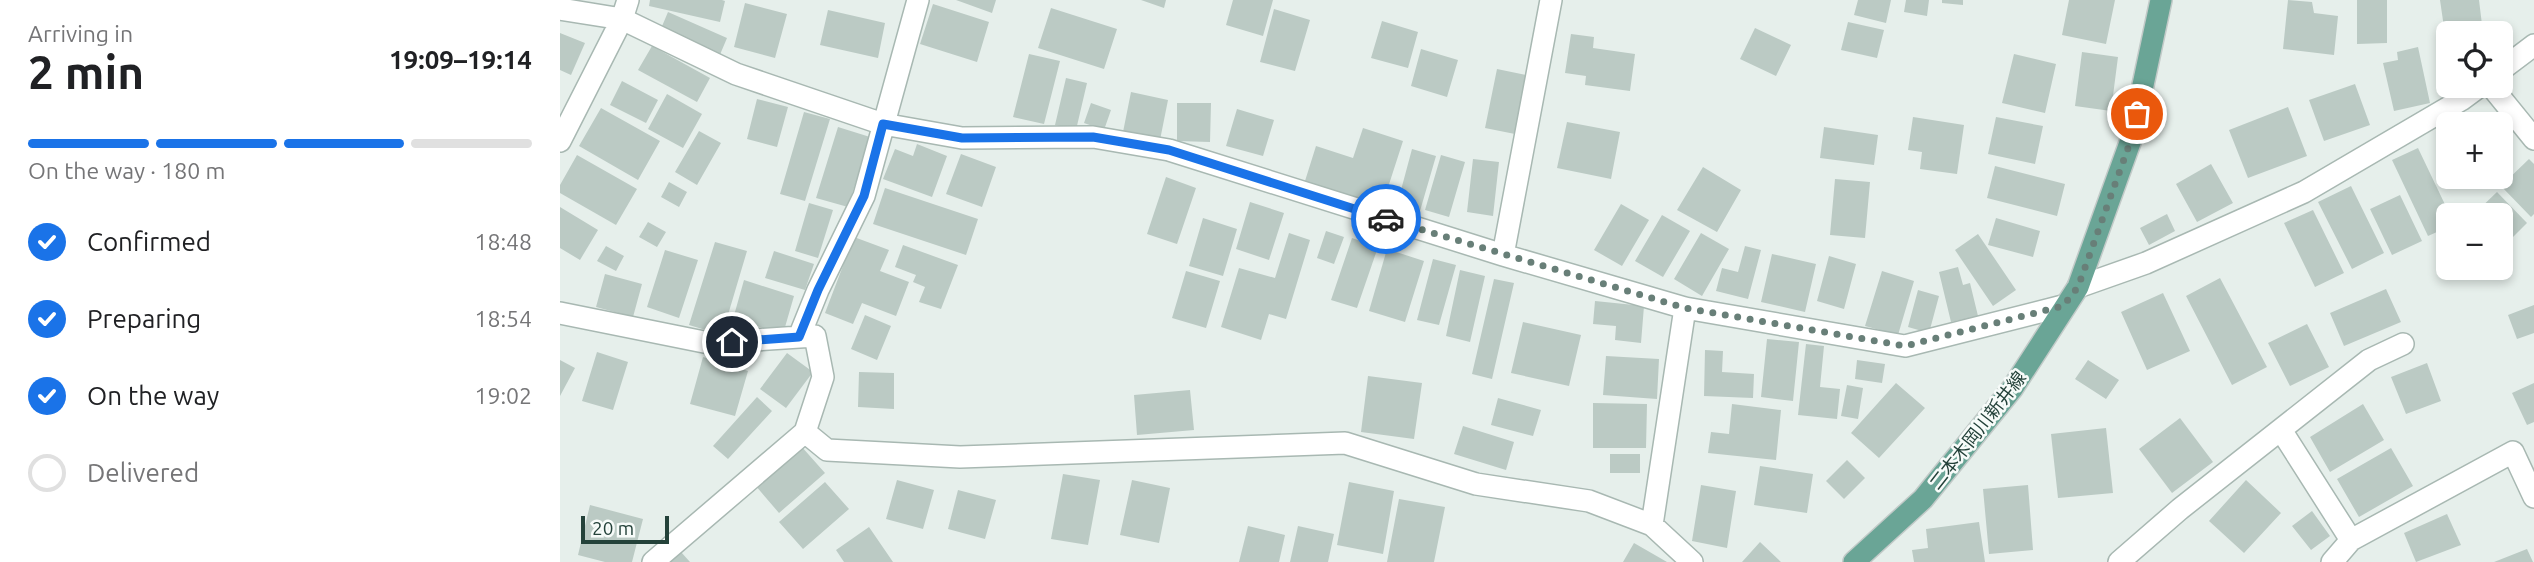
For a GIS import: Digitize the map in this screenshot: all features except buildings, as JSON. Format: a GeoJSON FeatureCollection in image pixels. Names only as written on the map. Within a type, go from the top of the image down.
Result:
{"type":"FeatureCollection","features":[{"type":"Feature","properties":{"kind":"main road","name":"二本木岡川新井線"},"geometry":{"type":"LineString","coordinates":[[1854,562],[1923,499],[2012,389],[2063,306],[2078,287],[2132,137],[2161,0]]}},
{"type":"Feature","properties":{"kind":"street"},"geometry":{"type":"LineString","coordinates":[[799,337],[818,290],[864,196],[918,0]]}},
{"type":"Feature","properties":{"kind":"street"},"geometry":{"type":"LineString","coordinates":[[1503,256],[1550,0]]}},
{"type":"Feature","properties":{"kind":"street"},"geometry":{"type":"LineString","coordinates":[[560,9],[625,10],[736,74],[883,124],[962,138],[1093,137],[1169,150],[1503,256],[1685,308],[1905,346],[2063,306]]}},
{"type":"Feature","properties":{"kind":"street"},"geometry":{"type":"LineString","coordinates":[[560,141],[625,10]]}},
{"type":"Feature","properties":{"kind":"street"},"geometry":{"type":"LineString","coordinates":[[2513,61],[2534,44]]}},
{"type":"Feature","properties":{"kind":"street"},"geometry":{"type":"LineString","coordinates":[[2078,287],[2146,264],[2304,191],[2464,98]]}},
{"type":"Feature","properties":{"kind":"street"},"geometry":{"type":"LineString","coordinates":[[2501,98],[2534,139]]}},
{"type":"Feature","properties":{"kind":"street"},"geometry":{"type":"LineString","coordinates":[[1652,525],[1685,308]]}},
{"type":"Feature","properties":{"kind":"street"},"geometry":{"type":"LineString","coordinates":[[560,313],[709,344],[815,336],[823,377],[805,432],[653,562]]}},
{"type":"Feature","properties":{"kind":"street"},"geometry":{"type":"LineString","coordinates":[[2119,562],[2369,360],[2403,344]]}},
{"type":"Feature","properties":{"kind":"street"},"geometry":{"type":"LineString","coordinates":[[2281,430],[2351,540]]}},
{"type":"Feature","properties":{"kind":"street"},"geometry":{"type":"LineString","coordinates":[[805,432],[827,450],[960,457],[1345,443],[1476,484],[1588,501],[1652,525],[1692,562]]}},
{"type":"Feature","properties":{"kind":"street"},"geometry":{"type":"LineString","coordinates":[[2332,562],[2351,540],[2513,452],[2534,497]]}},
{"type":"Feature","properties":{"kind":"way so far"},"geometry":{"type":"LineString","coordinates":[[1386,219],[1685,308],[1905,346],[2063,306],[2078,287],[2132,137],[2137,114]]}},
{"type":"Feature","properties":{"kind":"route"},"geometry":{"type":"LineString","coordinates":[[732,342],[799,337],[818,290],[864,196],[883,124],[962,138],[1093,137],[1169,150],[1386,219]]}}]}
